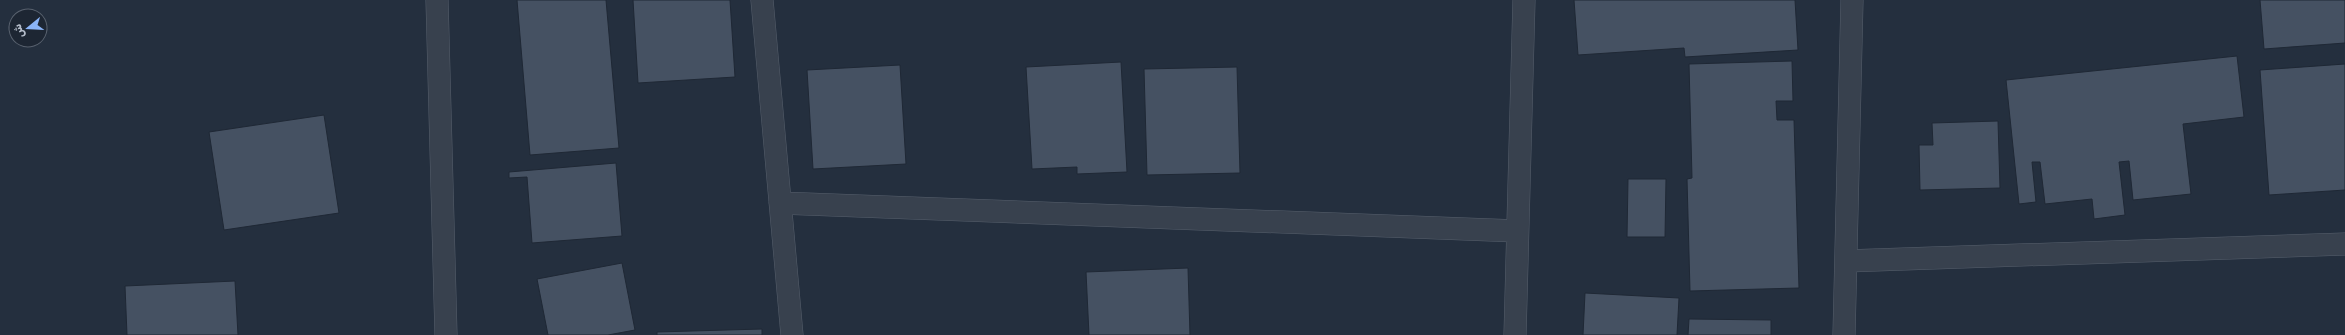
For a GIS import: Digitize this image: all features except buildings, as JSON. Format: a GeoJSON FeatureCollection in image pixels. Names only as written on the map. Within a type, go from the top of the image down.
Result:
{"type":"FeatureCollection","features":[{"type":"Feature","properties":{"kind":"street"},"geometry":{"type":"LineString","coordinates":[[437,0],[446,335]]}},
{"type":"Feature","properties":{"kind":"street"},"geometry":{"type":"LineString","coordinates":[[762,0],[792,335]]}},
{"type":"Feature","properties":{"kind":"street"},"geometry":{"type":"LineString","coordinates":[[1515,335],[1524,0]]}},
{"type":"Feature","properties":{"kind":"street"},"geometry":{"type":"LineString","coordinates":[[1844,335],[1852,0]]}},
{"type":"Feature","properties":{"kind":"street"},"geometry":{"type":"LineString","coordinates":[[780,203],[1517,232]]}},
{"type":"Feature","properties":{"kind":"street"},"geometry":{"type":"LineString","coordinates":[[1846,261],[2345,244]]}}]}
